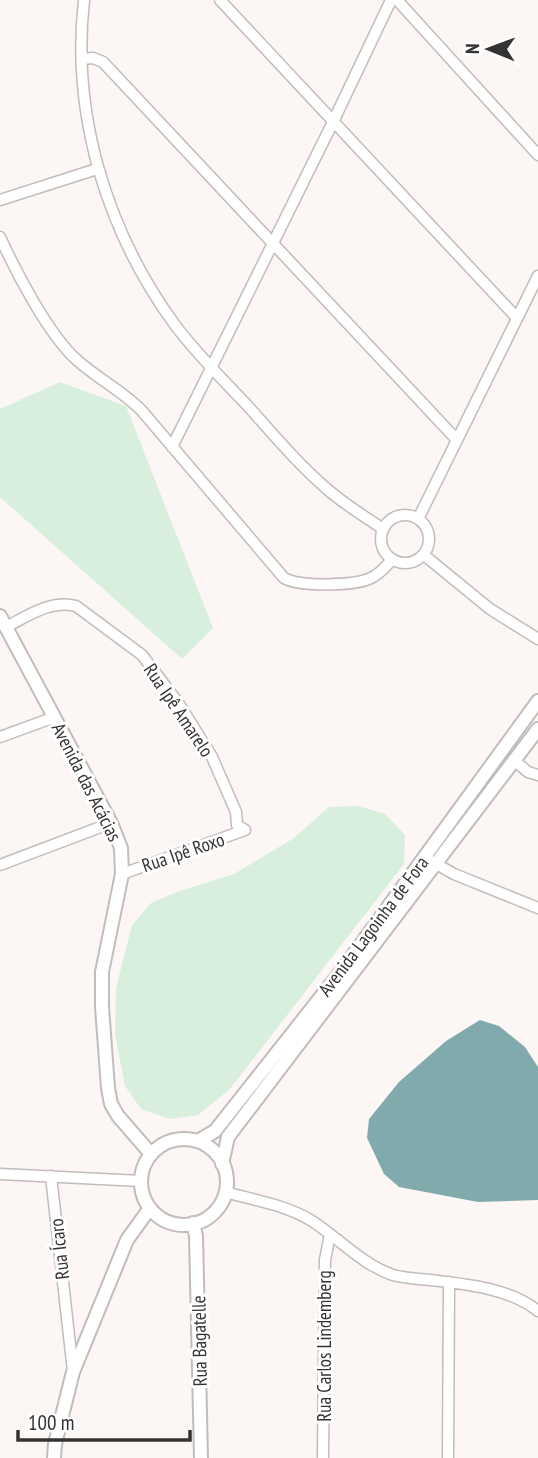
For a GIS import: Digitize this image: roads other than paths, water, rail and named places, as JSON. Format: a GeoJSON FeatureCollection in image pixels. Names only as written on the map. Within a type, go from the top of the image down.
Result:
{"type":"FeatureCollection","features":[{"type":"Feature","properties":{"kind":"main road","name":"Avenida das Acácias"},"geometry":{"type":"LineString","coordinates":[[3,622],[111,823],[121,848],[122,874],[102,972],[108,1088],[117,1116],[151,1154]]}},
{"type":"Feature","properties":{"kind":"main road","name":"Avenida Lagoinha de Fora"},"geometry":{"type":"LineString","coordinates":[[198,1141],[215,1131],[343,969],[538,701]]}},
{"type":"Feature","properties":{"kind":"main road","name":"Avenida Lagoinha de Fora"},"geometry":{"type":"LineString","coordinates":[[222,1164],[228,1137],[538,729]]}},
{"type":"Feature","properties":{"kind":"main road"},"geometry":{"type":"LineString","coordinates":[[173,1140],[198,1141],[208,1146],[222,1164],[226,1178],[225,1192],[214,1212],[204,1219],[181,1225],[170,1222],[150,1208],[143,1195],[141,1181],[144,1167],[151,1154],[161,1145],[173,1140]]}},
{"type":"Feature","properties":{"kind":"main road"},"geometry":{"type":"LineString","coordinates":[[54,1458],[73,1372],[127,1240],[150,1208]]}},
{"type":"Feature","properties":{"kind":"main road","name":"Rua Bagatelle"},"geometry":{"type":"LineString","coordinates":[[194,1223],[197,1236],[201,1458]]}},
{"type":"Feature","properties":{"kind":"street"},"geometry":{"type":"LineString","coordinates":[[84,0],[82,59],[86,111],[97,169],[122,236],[147,283],[177,327],[212,368],[314,477],[346,505],[383,529]]}},
{"type":"Feature","properties":{"kind":"street"},"geometry":{"type":"LineString","coordinates":[[220,0],[517,318]]}},
{"type":"Feature","properties":{"kind":"street"},"geometry":{"type":"LineString","coordinates":[[172,447],[334,122],[391,0]]}},
{"type":"Feature","properties":{"kind":"street"},"geometry":{"type":"LineString","coordinates":[[397,0],[538,155]]}},
{"type":"Feature","properties":{"kind":"street"},"geometry":{"type":"LineString","coordinates":[[82,59],[93,58],[103,62],[457,440]]}},
{"type":"Feature","properties":{"kind":"street"},"geometry":{"type":"LineString","coordinates":[[0,200],[97,169]]}},
{"type":"Feature","properties":{"kind":"street"},"geometry":{"type":"LineString","coordinates":[[0,237],[13,266],[62,345],[77,361],[133,402],[279,574],[288,580],[358,582],[377,575],[392,560]]}},
{"type":"Feature","properties":{"kind":"street"},"geometry":{"type":"LineString","coordinates":[[418,519],[538,276]]}},
{"type":"Feature","properties":{"kind":"street"},"geometry":{"type":"LineString","coordinates":[[401,515],[418,519],[426,527],[429,538],[424,555],[409,563],[392,560],[382,546],[383,529],[390,520],[401,515]]}},
{"type":"Feature","properties":{"kind":"street"},"geometry":{"type":"LineString","coordinates":[[424,555],[482,603],[538,639]]}},
{"type":"Feature","properties":{"kind":"street","name":"Rua Ipê Amarelo"},"geometry":{"type":"LineString","coordinates":[[3,622],[64,603],[76,606],[142,656],[179,704],[212,757],[236,812],[237,825],[245,831]]}},
{"type":"Feature","properties":{"kind":"street"},"geometry":{"type":"LineString","coordinates":[[0,737],[55,717]]}},
{"type":"Feature","properties":{"kind":"street"},"geometry":{"type":"LineString","coordinates":[[515,761],[528,772],[538,775]]}},
{"type":"Feature","properties":{"kind":"street"},"geometry":{"type":"LineString","coordinates":[[0,865],[111,823]]}},
{"type":"Feature","properties":{"kind":"street","name":"Rua Ipê Roxo"},"geometry":{"type":"LineString","coordinates":[[122,874],[245,831]]}},
{"type":"Feature","properties":{"kind":"street"},"geometry":{"type":"LineString","coordinates":[[426,856],[436,865],[454,874],[538,908]]}},
{"type":"Feature","properties":{"kind":"street"},"geometry":{"type":"LineString","coordinates":[[0,1174],[141,1181]]}},
{"type":"Feature","properties":{"kind":"street","name":"Rua Ícaro"},"geometry":{"type":"LineString","coordinates":[[51,1176],[73,1372]]}},
{"type":"Feature","properties":{"kind":"street"},"geometry":{"type":"LineString","coordinates":[[225,1192],[286,1209],[310,1220],[363,1261],[380,1270],[397,1276],[449,1282],[508,1294],[538,1311]]}},
{"type":"Feature","properties":{"kind":"street","name":"Rua Carlos Lindemberg"},"geometry":{"type":"LineString","coordinates":[[323,1458],[325,1260],[330,1234]]}},
{"type":"Feature","properties":{"kind":"street"},"geometry":{"type":"LineString","coordinates":[[448,1458],[449,1282]]}},
{"type":"Feature","properties":{"kind":"water"},"geometry":{"type":"Polygon","coordinates":[[[480,1020],[499,1026],[525,1047],[538,1067],[538,1200],[478,1202],[399,1187],[384,1174],[367,1138],[369,1119],[399,1082],[446,1041],[480,1020]]]}}]}
